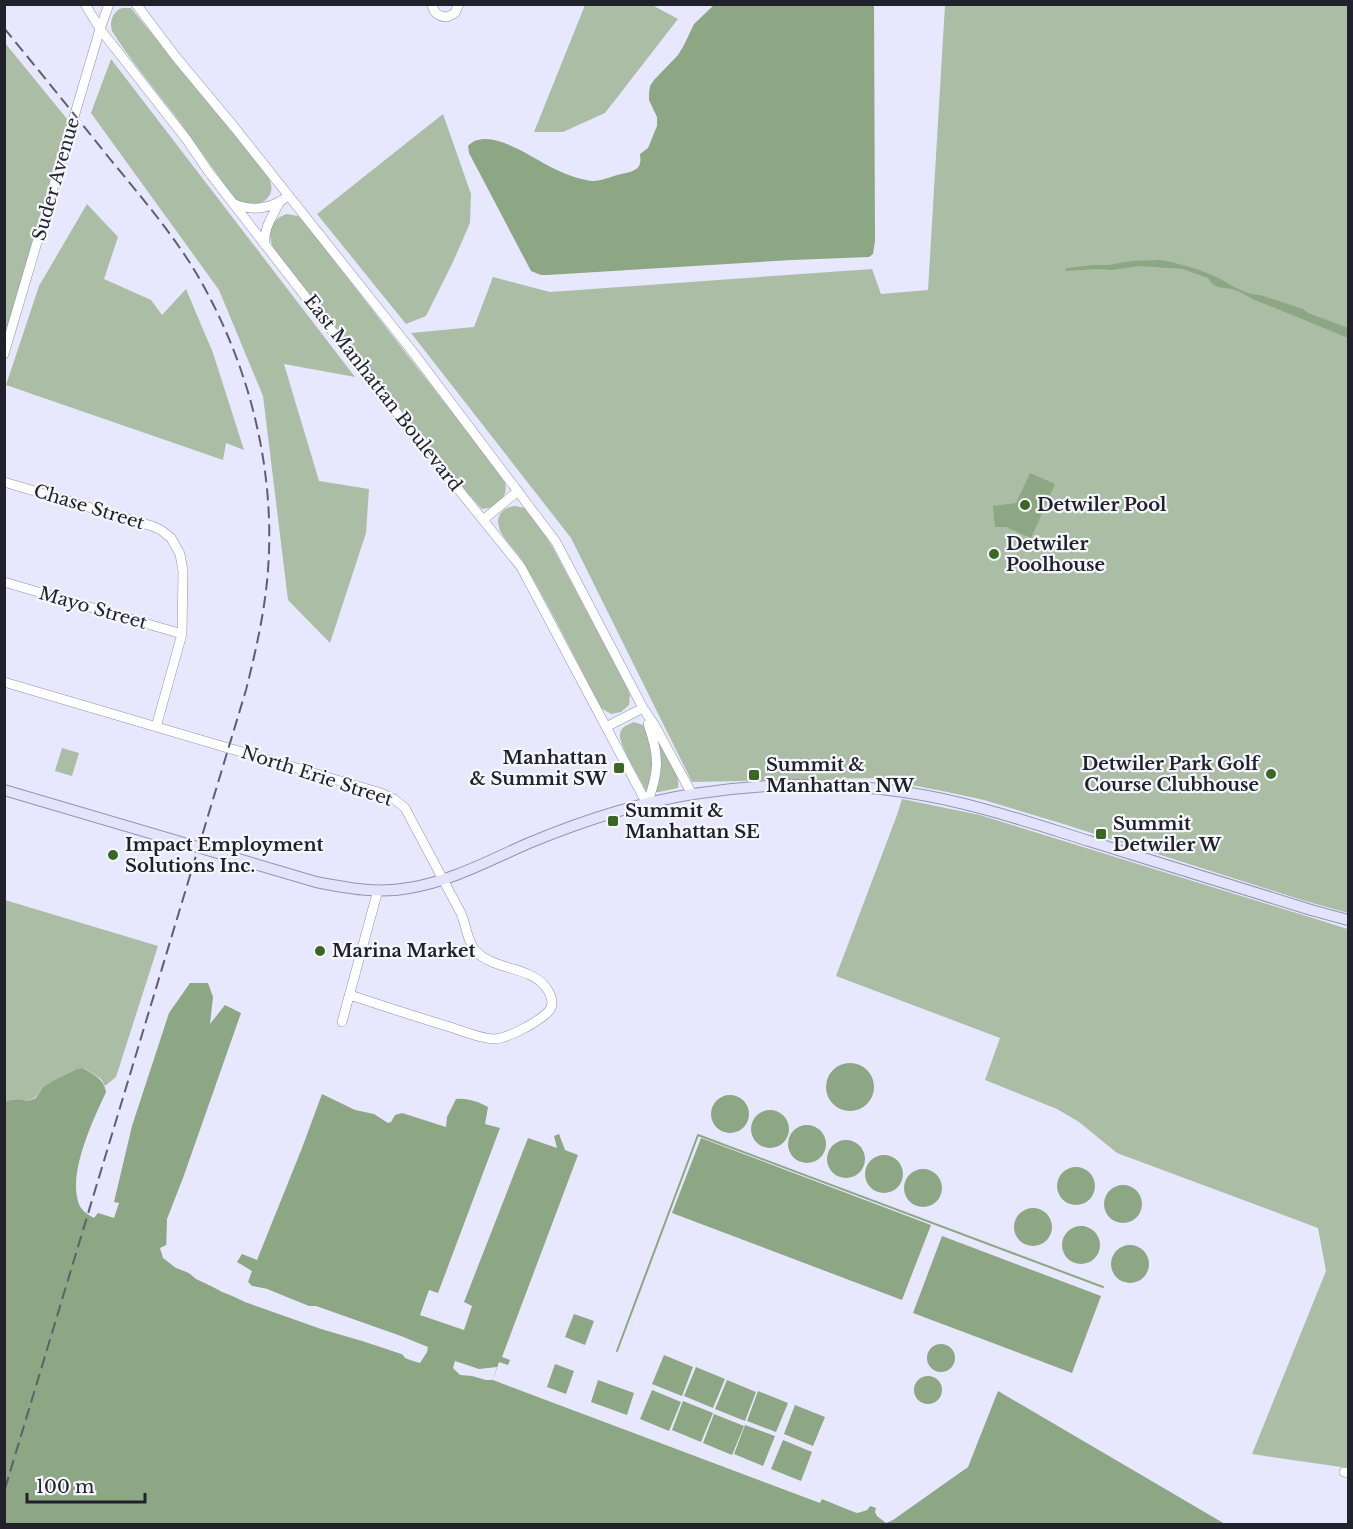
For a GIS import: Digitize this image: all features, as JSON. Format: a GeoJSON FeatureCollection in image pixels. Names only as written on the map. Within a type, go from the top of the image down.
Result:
{"type":"FeatureCollection","features":[{"type":"Feature","properties":{"kind":"main road"},"geometry":{"type":"LineString","coordinates":[[4,790],[316,882],[345,888],[378,890],[407,889],[444,880],[579,824],[614,812],[692,794],[771,786],[870,788],[928,795],[1039,824],[1348,920]]}},
{"type":"Feature","properties":{"kind":"street","name":"East Manhattan Boulevard"},"geometry":{"type":"LineString","coordinates":[[85,4],[100,29],[187,140],[233,204],[521,567],[647,804]]}},
{"type":"Feature","properties":{"kind":"street","name":"Suder Avenue"},"geometry":{"type":"LineString","coordinates":[[4,354],[109,4]]}},
{"type":"Feature","properties":{"kind":"street"},"geometry":{"type":"LineString","coordinates":[[136,4],[412,351],[556,542],[643,708],[692,794]]}},
{"type":"Feature","properties":{"kind":"street"},"geometry":{"type":"LineString","coordinates":[[432,4],[438,15],[447,17],[455,14],[459,4]]}},
{"type":"Feature","properties":{"kind":"street"},"geometry":{"type":"LineString","coordinates":[[233,204],[247,209],[261,208],[279,203],[288,196]]}},
{"type":"Feature","properties":{"kind":"street"},"geometry":{"type":"LineString","coordinates":[[265,245],[265,230],[279,203]]}},
{"type":"Feature","properties":{"kind":"street","name":"Chase Street"},"geometry":{"type":"LineString","coordinates":[[4,482],[152,526],[171,538],[180,554],[183,571],[182,634]]}},
{"type":"Feature","properties":{"kind":"street"},"geometry":{"type":"LineString","coordinates":[[483,520],[518,491]]}},
{"type":"Feature","properties":{"kind":"street","name":"Mayo Street"},"geometry":{"type":"LineString","coordinates":[[4,582],[182,634]]}},
{"type":"Feature","properties":{"kind":"street"},"geometry":{"type":"LineString","coordinates":[[156,727],[182,634]]}},
{"type":"Feature","properties":{"kind":"street","name":"North Erie Street"},"geometry":{"type":"LineString","coordinates":[[4,682],[394,799],[405,808],[444,880],[476,951],[495,963],[543,984],[552,1000],[552,1007],[529,1026],[501,1038],[489,1039],[350,995]]}},
{"type":"Feature","properties":{"kind":"street"},"geometry":{"type":"LineString","coordinates":[[606,727],[643,708]]}},
{"type":"Feature","properties":{"kind":"street"},"geometry":{"type":"LineString","coordinates":[[643,708],[655,744],[657,767],[647,804]]}},
{"type":"Feature","properties":{"kind":"street"},"geometry":{"type":"LineString","coordinates":[[342,1022],[378,890]]}},
{"type":"Feature","properties":{"kind":"shaded area"},"geometry":{"type":"Polygon","coordinates":[[[715,4],[874,5],[875,241],[873,254],[869,257],[547,275],[531,271],[469,153],[468,146],[486,139],[508,144],[561,172],[590,181],[602,180],[634,170],[639,166],[640,154],[648,148],[657,126],[657,117],[649,100],[650,86],[678,55],[694,24],[715,4]]]}},
{"type":"Feature","properties":{"kind":"shaded area"},"geometry":{"type":"Polygon","coordinates":[[[585,5],[652,5],[678,19],[605,113],[563,132],[534,132],[585,5]]]}},
{"type":"Feature","properties":{"kind":"shaded area"},"geometry":{"type":"Polygon","coordinates":[[[945,5],[1348,5],[1348,913],[1057,822],[984,800],[947,792],[876,778],[692,782],[571,538],[411,333],[474,327],[493,277],[550,292],[872,269],[881,294],[928,290],[945,5]]]}},
{"type":"Feature","properties":{"kind":"shaded area"},"geometry":{"type":"Polygon","coordinates":[[[122,8],[131,8],[267,175],[271,183],[271,190],[265,201],[251,205],[236,200],[134,63],[111,28],[114,14],[122,8]]]}},
{"type":"Feature","properties":{"kind":"shaded area"},"geometry":{"type":"Polygon","coordinates":[[[5,43],[72,125],[5,354],[5,43]]]}},
{"type":"Feature","properties":{"kind":"shaded area"},"geometry":{"type":"Polygon","coordinates":[[[111,59],[355,377],[284,364],[319,481],[369,489],[366,533],[330,643],[288,600],[263,396],[219,290],[91,113],[111,59]]]}},
{"type":"Feature","properties":{"kind":"shaded area"},"geometry":{"type":"Polygon","coordinates":[[[443,114],[471,194],[470,223],[426,316],[406,324],[317,214],[443,114]]]}},
{"type":"Feature","properties":{"kind":"shaded area"},"geometry":{"type":"Polygon","coordinates":[[[87,204],[118,237],[104,279],[151,300],[162,315],[186,289],[213,353],[244,450],[226,443],[223,460],[6,385],[39,286],[87,204]]]}},
{"type":"Feature","properties":{"kind":"shaded area"},"geometry":{"type":"Polygon","coordinates":[[[287,214],[298,216],[304,222],[504,479],[504,496],[498,504],[482,509],[460,485],[274,249],[270,238],[271,228],[277,219],[287,214]]]}},
{"type":"Feature","properties":{"kind":"shaded area"},"geometry":{"type":"Polygon","coordinates":[[[1160,260],[1199,270],[1245,292],[1303,309],[1348,328],[1348,338],[1238,291],[1216,286],[1208,278],[1183,269],[1140,266],[1112,270],[1065,271],[1066,268],[1160,260]]]}},
{"type":"Feature","properties":{"kind":"shaded area","name":"Detwiler Pool"},"geometry":{"type":"Polygon","coordinates":[[[1030,473],[1055,484],[1031,538],[1006,527],[995,527],[993,506],[1016,503],[1030,473]]]}},
{"type":"Feature","properties":{"kind":"shaded area"},"geometry":{"type":"Polygon","coordinates":[[[515,506],[525,508],[542,530],[628,689],[629,705],[621,712],[611,714],[601,708],[535,582],[500,531],[499,515],[507,508],[515,506]]]}},
{"type":"Feature","properties":{"kind":"shaded area"},"geometry":{"type":"Polygon","coordinates":[[[634,722],[646,726],[650,738],[654,764],[648,791],[630,762],[620,739],[625,726],[634,722]]]}},
{"type":"Feature","properties":{"kind":"shaded area"},"geometry":{"type":"Polygon","coordinates":[[[659,742],[677,777],[678,788],[656,792],[661,769],[659,742]]]}},
{"type":"Feature","properties":{"kind":"shaded area"},"geometry":{"type":"Polygon","coordinates":[[[62,748],[79,753],[72,776],[55,771],[62,748]]]}},
{"type":"Feature","properties":{"kind":"shaded area"},"geometry":{"type":"Polygon","coordinates":[[[902,799],[980,815],[1348,929],[1348,1468],[1252,1454],[1326,1271],[1318,1228],[1117,1153],[1079,1122],[1057,1109],[985,1080],[1000,1038],[836,976],[902,799]]]}},
{"type":"Feature","properties":{"kind":"shaded area"},"geometry":{"type":"Polygon","coordinates":[[[5,900],[158,946],[116,1077],[105,1086],[101,1079],[84,1068],[77,1069],[43,1087],[36,1097],[28,1101],[19,1099],[5,1101],[5,900]]]}},
{"type":"Feature","properties":{"kind":"shaded area"},"geometry":{"type":"Polygon","coordinates":[[[190,983],[208,983],[213,997],[210,1024],[225,1005],[241,1013],[167,1219],[166,1252],[170,1262],[222,1292],[419,1360],[425,1349],[267,1289],[251,1286],[248,1282],[252,1271],[237,1262],[242,1254],[257,1260],[322,1094],[355,1110],[374,1114],[388,1123],[395,1115],[402,1113],[446,1127],[447,1117],[456,1099],[469,1100],[488,1107],[485,1124],[500,1128],[438,1293],[429,1290],[420,1315],[464,1330],[472,1306],[464,1302],[528,1138],[557,1148],[554,1136],[559,1134],[565,1150],[578,1155],[502,1357],[510,1360],[508,1365],[499,1362],[493,1380],[820,1503],[822,1499],[861,1510],[867,1510],[870,1506],[888,1518],[968,1467],[998,1391],[1225,1524],[5,1524],[5,1101],[19,1099],[28,1101],[36,1098],[43,1087],[77,1069],[83,1068],[101,1081],[106,1092],[79,1161],[76,1189],[79,1204],[86,1213],[94,1218],[98,1213],[114,1218],[119,1203],[114,1202],[132,1126],[169,1013],[190,983]]]}},
{"type":"Feature","properties":{"kind":"shaded area"},"geometry":{"type":"Polygon","coordinates":[[[845,1063],[855,1063],[867,1070],[874,1082],[874,1092],[867,1104],[855,1111],[845,1111],[830,1100],[826,1092],[826,1082],[837,1067],[845,1063]]]}},
{"type":"Feature","properties":{"kind":"shaded area"},"geometry":{"type":"Polygon","coordinates":[[[730,1095],[743,1101],[749,1114],[743,1127],[730,1133],[717,1127],[711,1114],[717,1101],[730,1095]]]}},
{"type":"Feature","properties":{"kind":"shaded area"},"geometry":{"type":"Polygon","coordinates":[[[770,1110],[783,1116],[789,1129],[783,1142],[770,1148],[757,1142],[751,1129],[757,1116],[770,1110]]]}},
{"type":"Feature","properties":{"kind":"shaded area"},"geometry":{"type":"Polygon","coordinates":[[[807,1125],[820,1131],[826,1144],[820,1157],[807,1163],[794,1157],[788,1144],[794,1131],[807,1125]]]}},
{"type":"Feature","properties":{"kind":"shaded area"},"geometry":{"type":"Polygon","coordinates":[[[701,1138],[931,1225],[902,1300],[672,1213],[701,1138]]]}},
{"type":"Feature","properties":{"kind":"shaded area"},"geometry":{"type":"Polygon","coordinates":[[[846,1140],[859,1146],[865,1159],[859,1172],[846,1178],[833,1172],[827,1159],[833,1146],[846,1140]]]}},
{"type":"Feature","properties":{"kind":"shaded area"},"geometry":{"type":"Polygon","coordinates":[[[884,1155],[897,1161],[903,1174],[897,1187],[884,1193],[871,1187],[865,1174],[871,1161],[884,1155]]]}},
{"type":"Feature","properties":{"kind":"shaded area"},"geometry":{"type":"Polygon","coordinates":[[[1076,1167],[1089,1173],[1095,1186],[1089,1199],[1076,1205],[1063,1199],[1057,1186],[1063,1173],[1076,1167]]]}},
{"type":"Feature","properties":{"kind":"shaded area"},"geometry":{"type":"Polygon","coordinates":[[[923,1169],[936,1175],[942,1188],[936,1201],[923,1207],[910,1201],[904,1188],[910,1175],[923,1169]]]}},
{"type":"Feature","properties":{"kind":"shaded area"},"geometry":{"type":"Polygon","coordinates":[[[1123,1185],[1136,1191],[1142,1204],[1136,1217],[1123,1223],[1110,1217],[1104,1204],[1110,1191],[1123,1185]]]}},
{"type":"Feature","properties":{"kind":"shaded area"},"geometry":{"type":"Polygon","coordinates":[[[1033,1208],[1046,1214],[1052,1227],[1046,1240],[1033,1246],[1020,1240],[1014,1227],[1020,1214],[1033,1208]]]}},
{"type":"Feature","properties":{"kind":"shaded area"},"geometry":{"type":"Polygon","coordinates":[[[1081,1226],[1094,1232],[1100,1245],[1094,1258],[1081,1264],[1068,1258],[1062,1245],[1068,1232],[1081,1226]]]}},
{"type":"Feature","properties":{"kind":"shaded area"},"geometry":{"type":"Polygon","coordinates":[[[942,1236],[1101,1296],[1072,1373],[913,1313],[942,1236]]]}},
{"type":"Feature","properties":{"kind":"shaded area"},"geometry":{"type":"Polygon","coordinates":[[[1130,1245],[1143,1251],[1149,1264],[1143,1277],[1130,1283],[1117,1277],[1111,1264],[1117,1251],[1130,1245]]]}},
{"type":"Feature","properties":{"kind":"shaded area"},"geometry":{"type":"Polygon","coordinates":[[[574,1314],[594,1321],[585,1345],[565,1337],[574,1314]]]}},
{"type":"Feature","properties":{"kind":"shaded area"},"geometry":{"type":"Polygon","coordinates":[[[941,1344],[951,1348],[955,1358],[951,1368],[941,1372],[931,1368],[927,1358],[931,1348],[941,1344]]]}},
{"type":"Feature","properties":{"kind":"shaded area"},"geometry":{"type":"Polygon","coordinates":[[[664,1355],[693,1367],[682,1396],[652,1384],[664,1355]]]}},
{"type":"Feature","properties":{"kind":"shaded area"},"geometry":{"type":"Polygon","coordinates":[[[555,1364],[574,1371],[566,1394],[547,1387],[555,1364]]]}},
{"type":"Feature","properties":{"kind":"shaded area"},"geometry":{"type":"Polygon","coordinates":[[[696,1367],[725,1379],[713,1408],[684,1396],[696,1367]]]}},
{"type":"Feature","properties":{"kind":"shaded area"},"geometry":{"type":"Polygon","coordinates":[[[928,1376],[938,1380],[942,1390],[938,1400],[928,1404],[918,1400],[914,1390],[918,1380],[928,1376]]]}},
{"type":"Feature","properties":{"kind":"shaded area"},"geometry":{"type":"Polygon","coordinates":[[[598,1380],[634,1393],[627,1415],[591,1402],[598,1380]]]}},
{"type":"Feature","properties":{"kind":"shaded area"},"geometry":{"type":"Polygon","coordinates":[[[727,1380],[756,1392],[745,1421],[715,1409],[727,1380]]]}},
{"type":"Feature","properties":{"kind":"shaded area"},"geometry":{"type":"Polygon","coordinates":[[[652,1390],[681,1402],[669,1431],[640,1419],[652,1390]]]}},
{"type":"Feature","properties":{"kind":"shaded area"},"geometry":{"type":"Polygon","coordinates":[[[758,1391],[788,1403],[776,1432],[747,1421],[758,1391]]]}},
{"type":"Feature","properties":{"kind":"shaded area"},"geometry":{"type":"Polygon","coordinates":[[[683,1401],[713,1413],[701,1442],[672,1430],[683,1401]]]}},
{"type":"Feature","properties":{"kind":"shaded area"},"geometry":{"type":"Polygon","coordinates":[[[795,1405],[825,1417],[813,1446],[784,1434],[795,1405]]]}},
{"type":"Feature","properties":{"kind":"shaded area"},"geometry":{"type":"Polygon","coordinates":[[[714,1414],[744,1426],[732,1455],[703,1443],[714,1414]]]}},
{"type":"Feature","properties":{"kind":"shaded area"},"geometry":{"type":"Polygon","coordinates":[[[745,1425],[775,1436],[763,1466],[734,1454],[745,1425]]]}},
{"type":"Feature","properties":{"kind":"shaded area"},"geometry":{"type":"Polygon","coordinates":[[[783,1440],[812,1452],[801,1481],[771,1469],[783,1440]]]}},
{"type":"Feature","properties":{"kind":"pier"},"geometry":{"type":"Polygon","coordinates":[[[166,1245],[173,1260],[223,1290],[413,1356],[419,1356],[420,1348],[254,1289],[246,1284],[248,1282],[252,1286],[267,1289],[309,1306],[316,1306],[401,1336],[428,1347],[427,1352],[420,1363],[405,1358],[402,1354],[245,1302],[176,1268],[163,1258],[160,1248],[166,1245]]]}},
{"type":"Feature","properties":{"kind":"pier"},"geometry":{"type":"Polygon","coordinates":[[[455,1361],[479,1369],[497,1367],[493,1380],[460,1375],[453,1368],[455,1361]]]}},
{"type":"Feature","properties":{"kind":"pier"},"geometry":{"type":"Polygon","coordinates":[[[965,1466],[968,1467],[893,1520],[886,1523],[877,1516],[876,1508],[882,1514],[887,1515],[965,1466]]]}},
{"type":"Feature","properties":{"kind":"pier"},"geometry":{"type":"Polygon","coordinates":[[[825,1490],[828,1491],[826,1497],[861,1507],[870,1506],[867,1510],[857,1513],[822,1499],[825,1490]]]}},
{"type":"Feature","properties":{"kind":"waterway"},"geometry":{"type":"LineString","coordinates":[[617,1351],[698,1135],[1103,1287]]}},
{"type":"Feature","properties":{"kind":"railway"},"geometry":{"type":"LineString","coordinates":[[4,28],[162,223],[190,263],[210,298],[227,334],[253,410],[262,450],[269,530],[265,600],[246,690],[4,1492]]}},
{"type":"Feature","properties":{"kind":"place","name":"Detwiler Pool"},"geometry":{"type":"Point","coordinates":[1025,505]}},
{"type":"Feature","properties":{"kind":"place","name":"Detwiler Poolhouse"},"geometry":{"type":"Point","coordinates":[994,554]}},
{"type":"Feature","properties":{"kind":"place","name":"Manhattan & Summit SW"},"geometry":{"type":"Point","coordinates":[619,768]}},
{"type":"Feature","properties":{"kind":"place","name":"Detwiler Park Golf Course Clubhouse"},"geometry":{"type":"Point","coordinates":[1271,774]}},
{"type":"Feature","properties":{"kind":"place","name":"Summit & Manhattan NW"},"geometry":{"type":"Point","coordinates":[754,775]}},
{"type":"Feature","properties":{"kind":"place","name":"Summit & Manhattan SE"},"geometry":{"type":"Point","coordinates":[613,821]}},
{"type":"Feature","properties":{"kind":"place","name":"Summit Detwiler W"},"geometry":{"type":"Point","coordinates":[1101,834]}},
{"type":"Feature","properties":{"kind":"place","name":"Impact Employment Solutions Inc."},"geometry":{"type":"Point","coordinates":[113,855]}},
{"type":"Feature","properties":{"kind":"place","name":"Marina Market"},"geometry":{"type":"Point","coordinates":[320,951]}}]}
